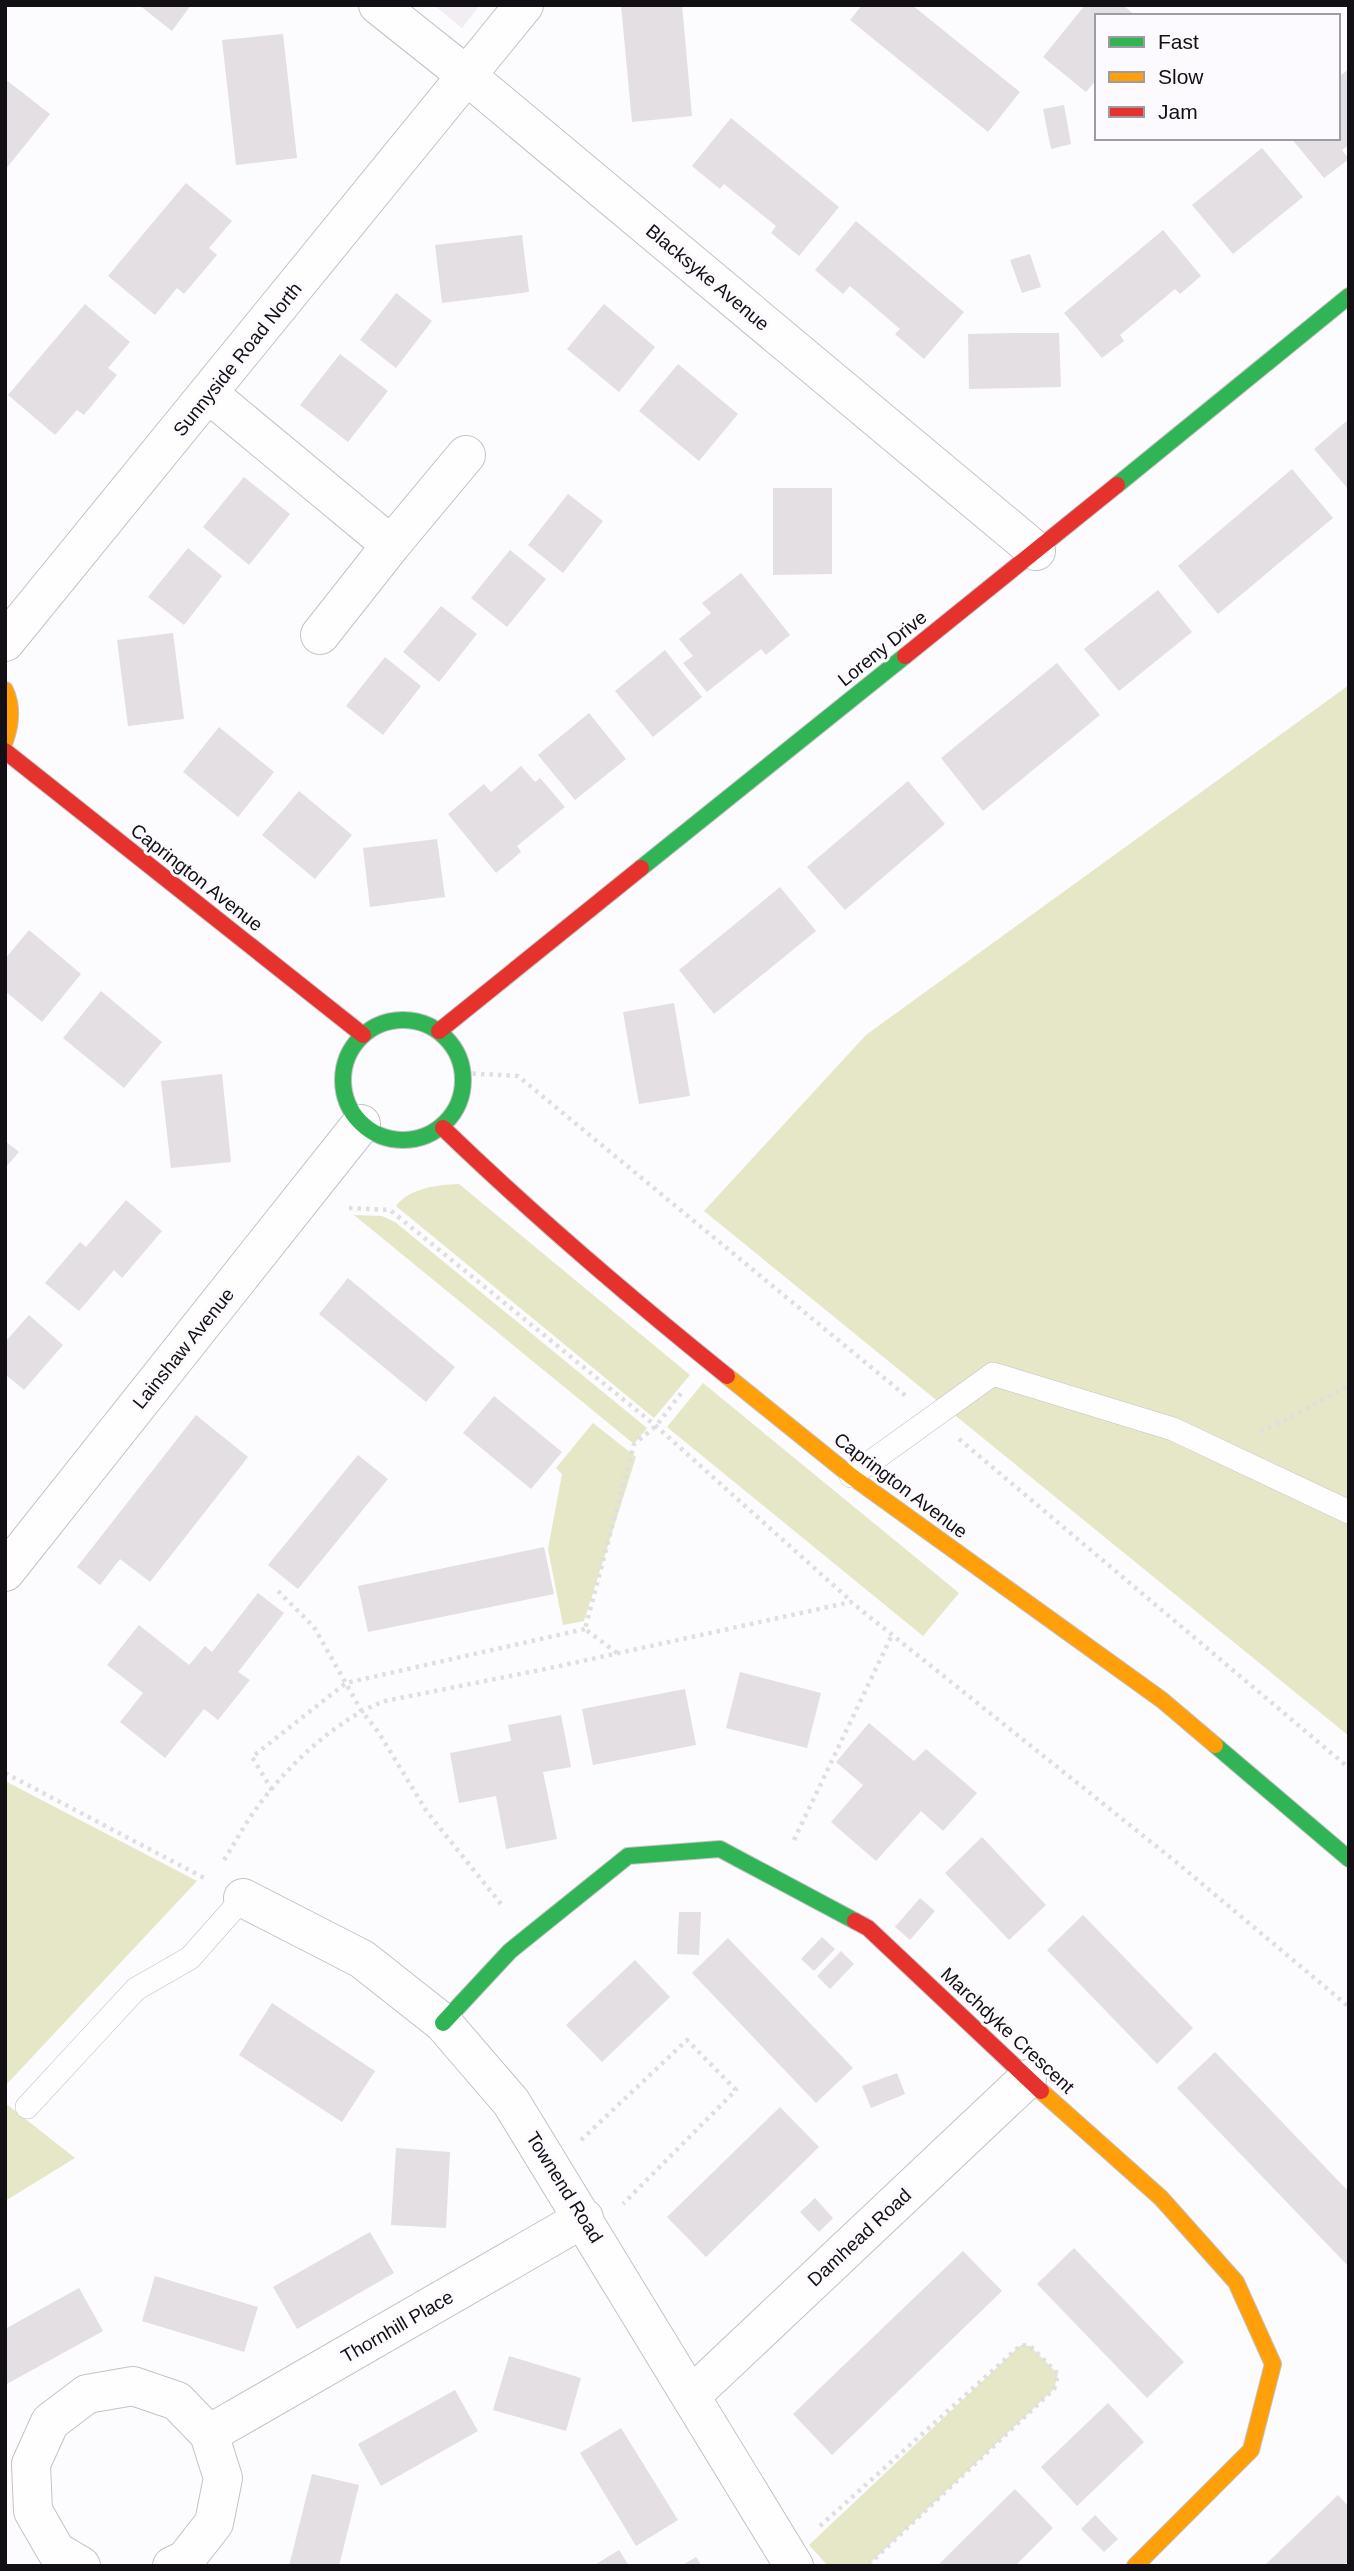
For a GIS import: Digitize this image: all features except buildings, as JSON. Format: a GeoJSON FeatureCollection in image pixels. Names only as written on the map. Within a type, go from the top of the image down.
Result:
{"type":"FeatureCollection","features":[{"type":"Feature","properties":{"kind":"street","name":"Blacksyke Avenue"},"geometry":{"type":"LineString","coordinates":[[378,5],[466,75],[1036,551]]}},
{"type":"Feature","properties":{"kind":"street","name":"Sunnyside Road North"},"geometry":{"type":"LineString","coordinates":[[5,642],[523,5]]}},
{"type":"Feature","properties":{"kind":"street","name":"Loreny Drive"},"geometry":{"type":"LineString","coordinates":[[439,1031],[1349,296]]}},
{"type":"Feature","properties":{"kind":"street"},"geometry":{"type":"LineString","coordinates":[[209,394],[391,545]]}},
{"type":"Feature","properties":{"kind":"street"},"geometry":{"type":"LineString","coordinates":[[320,635],[466,455]]}},
{"type":"Feature","properties":{"kind":"street"},"geometry":{"type":"LineString","coordinates":[[5,690],[9,697],[11,725],[5,741]]}},
{"type":"Feature","properties":{"kind":"street","name":"Caprington Avenue"},"geometry":{"type":"LineString","coordinates":[[5,751],[363,1035]]}},
{"type":"Feature","properties":{"kind":"street"},"geometry":{"type":"LineString","coordinates":[[401,1020],[418,1021],[439,1031],[458,1054],[464,1073],[463,1093],[443,1128],[429,1136],[410,1141],[388,1140],[361,1124],[344,1095],[342,1078],[351,1049],[363,1035],[384,1023],[401,1020]]}},
{"type":"Feature","properties":{"kind":"street","name":"Lainshaw Avenue"},"geometry":{"type":"LineString","coordinates":[[5,1572],[361,1124]]}},
{"type":"Feature","properties":{"kind":"street","name":"Caprington Avenue"},"geometry":{"type":"LineString","coordinates":[[443,1128],[526,1207],[707,1360],[851,1476],[1162,1700],[1349,1859]]}},
{"type":"Feature","properties":{"kind":"street","name":"Marchdyke Crescent"},"geometry":{"type":"LineString","coordinates":[[443,2023],[510,1951],[628,1856],[720,1849],[867,1928],[1027,2079],[1161,2198],[1236,2282],[1273,2364],[1251,2450],[1135,2566]]}},
{"type":"Feature","properties":{"kind":"street","name":"Townend Road"},"geometry":{"type":"LineString","coordinates":[[227,1890],[362,1959],[443,2023],[511,2102],[791,2560]]}},
{"type":"Feature","properties":{"kind":"street","name":"Damhead Road"},"geometry":{"type":"LineString","coordinates":[[692,2395],[1027,2079]]}},
{"type":"Feature","properties":{"kind":"street","name":"Thornhill Place"},"geometry":{"type":"LineString","coordinates":[[209,2434],[589,2226]]}},
{"type":"Feature","properties":{"kind":"street"},"geometry":{"type":"LineString","coordinates":[[81,2566],[56,2550],[33,2511],[31,2465],[50,2422],[87,2394],[133,2386],[177,2401],[209,2434],[223,2478],[214,2523],[185,2560],[172,2566]]}},
{"type":"Feature","properties":{"kind":"lane"},"geometry":{"type":"LineString","coordinates":[[851,1476],[993,1374],[1173,1429],[1349,1512]]}},
{"type":"Feature","properties":{"kind":"lane"},"geometry":{"type":"LineString","coordinates":[[27,2107],[136,1989],[190,1958],[227,1890]]}},
{"type":"Feature","properties":{"kind":"path"},"geometry":{"type":"LineString","coordinates":[[342,1208],[390,1210],[656,1426],[851,1602],[1176,1862],[1349,2007]]}},
{"type":"Feature","properties":{"kind":"path"},"geometry":{"type":"LineString","coordinates":[[585,1629],[634,1444],[656,1426],[707,1360]]}},
{"type":"Feature","properties":{"kind":"path"},"geometry":{"type":"LineString","coordinates":[[1218,1450],[1286,1420],[1349,1385]]}},
{"type":"Feature","properties":{"kind":"path"},"geometry":{"type":"LineString","coordinates":[[278,1591],[314,1628],[361,1710],[379,1733],[427,1812],[527,1938]]}},
{"type":"Feature","properties":{"kind":"path"},"geometry":{"type":"LineString","coordinates":[[5,1773],[227,1890],[256,1809],[284,1775],[328,1735],[361,1710],[385,1701],[617,1654],[851,1602]]}},
{"type":"Feature","properties":{"kind":"path"},"geometry":{"type":"LineString","coordinates":[[585,1629],[617,1654]]}},
{"type":"Feature","properties":{"kind":"path"},"geometry":{"type":"LineString","coordinates":[[272,1790],[252,1757],[346,1683],[585,1629]]}},
{"type":"Feature","properties":{"kind":"path"},"geometry":{"type":"LineString","coordinates":[[776,1879],[892,1635]]}},
{"type":"Feature","properties":{"kind":"path"},"geometry":{"type":"LineString","coordinates":[[552,2167],[687,2040],[736,2090],[589,2226]]}},
{"type":"Feature","properties":{"kind":"path"},"geometry":{"type":"LineString","coordinates":[[791,2560],[1021,2345],[1030,2346],[1058,2374],[1054,2389],[867,2566]]}},
{"type":"Feature","properties":{"kind":"shaded area"},"geometry":{"type":"Polygon","coordinates":[[[434,5],[480,5],[462,28],[434,5]]]}},
{"type":"Feature","properties":{"kind":"green space"},"geometry":{"type":"Polygon","coordinates":[[[1349,685],[1349,1736],[704,1211],[866,1035],[1349,685]]]}},
{"type":"Feature","properties":{"kind":"green space"},"geometry":{"type":"Polygon","coordinates":[[[459,1184],[690,1375],[654,1418],[396,1206],[416,1191],[459,1184]]]}},
{"type":"Feature","properties":{"kind":"green space"},"geometry":{"type":"Polygon","coordinates":[[[354,1215],[382,1216],[395,1222],[647,1428],[634,1444],[354,1215]]]}},
{"type":"Feature","properties":{"kind":"green space"},"geometry":{"type":"Polygon","coordinates":[[[703,1383],[959,1593],[923,1636],[667,1427],[703,1383]]]}},
{"type":"Feature","properties":{"kind":"green space"},"geometry":{"type":"Polygon","coordinates":[[[593,1423],[636,1457],[584,1621],[563,1625],[548,1549],[562,1474],[556,1468],[593,1423]]]}},
{"type":"Feature","properties":{"kind":"green space"},"geometry":{"type":"Polygon","coordinates":[[[5,1781],[197,1881],[5,2086],[5,1781]]]}},
{"type":"Feature","properties":{"kind":"green space"},"geometry":{"type":"Polygon","coordinates":[[[5,2103],[75,2158],[5,2201],[5,2103]]]}},
{"type":"Feature","properties":{"kind":"green space"},"geometry":{"type":"Polygon","coordinates":[[[1021,2345],[1030,2346],[1058,2374],[1054,2389],[867,2566],[828,2566],[809,2545],[1021,2345]]]}},
{"type":"Feature","properties":{"kind":"traffic: fast"},"geometry":{"type":"LineString","coordinates":[[1117,485],[1349,296]]}},
{"type":"Feature","properties":{"kind":"traffic: fast"},"geometry":{"type":"LineString","coordinates":[[641,868],[905,656]]}},
{"type":"Feature","properties":{"kind":"traffic: fast"},"geometry":{"type":"LineString","coordinates":[[403,1020],[426,1024],[446,1037],[459,1057],[463,1080],[459,1103],[446,1123],[426,1136],[403,1140],[380,1136],[360,1123],[347,1103],[343,1080],[347,1057],[360,1037],[380,1024],[403,1020]]}},
{"type":"Feature","properties":{"kind":"traffic: fast"},"geometry":{"type":"LineString","coordinates":[[1215,1745],[1349,1859]]}},
{"type":"Feature","properties":{"kind":"traffic: fast"},"geometry":{"type":"LineString","coordinates":[[443,2023],[510,1951],[628,1856],[720,1849],[855,1921]]}},
{"type":"Feature","properties":{"kind":"traffic: slow"},"geometry":{"type":"LineString","coordinates":[[5,690],[10,716],[5,741]]}},
{"type":"Feature","properties":{"kind":"traffic: slow"},"geometry":{"type":"LineString","coordinates":[[727,1376],[851,1476],[1162,1700],[1215,1745]]}},
{"type":"Feature","properties":{"kind":"traffic: slow"},"geometry":{"type":"LineString","coordinates":[[1041,2091],[1161,2198],[1236,2282],[1273,2364],[1251,2450],[1135,2566]]}},
{"type":"Feature","properties":{"kind":"traffic: jam"},"geometry":{"type":"LineString","coordinates":[[905,656],[1117,485]]}},
{"type":"Feature","properties":{"kind":"traffic: jam"},"geometry":{"type":"LineString","coordinates":[[5,751],[363,1035]]}},
{"type":"Feature","properties":{"kind":"traffic: jam"},"geometry":{"type":"LineString","coordinates":[[439,1031],[641,868]]}},
{"type":"Feature","properties":{"kind":"traffic: jam"},"geometry":{"type":"LineString","coordinates":[[443,1128],[582,1255],[727,1376]]}},
{"type":"Feature","properties":{"kind":"traffic: jam"},"geometry":{"type":"LineString","coordinates":[[855,1921],[868,1928],[1041,2091]]}}]}
